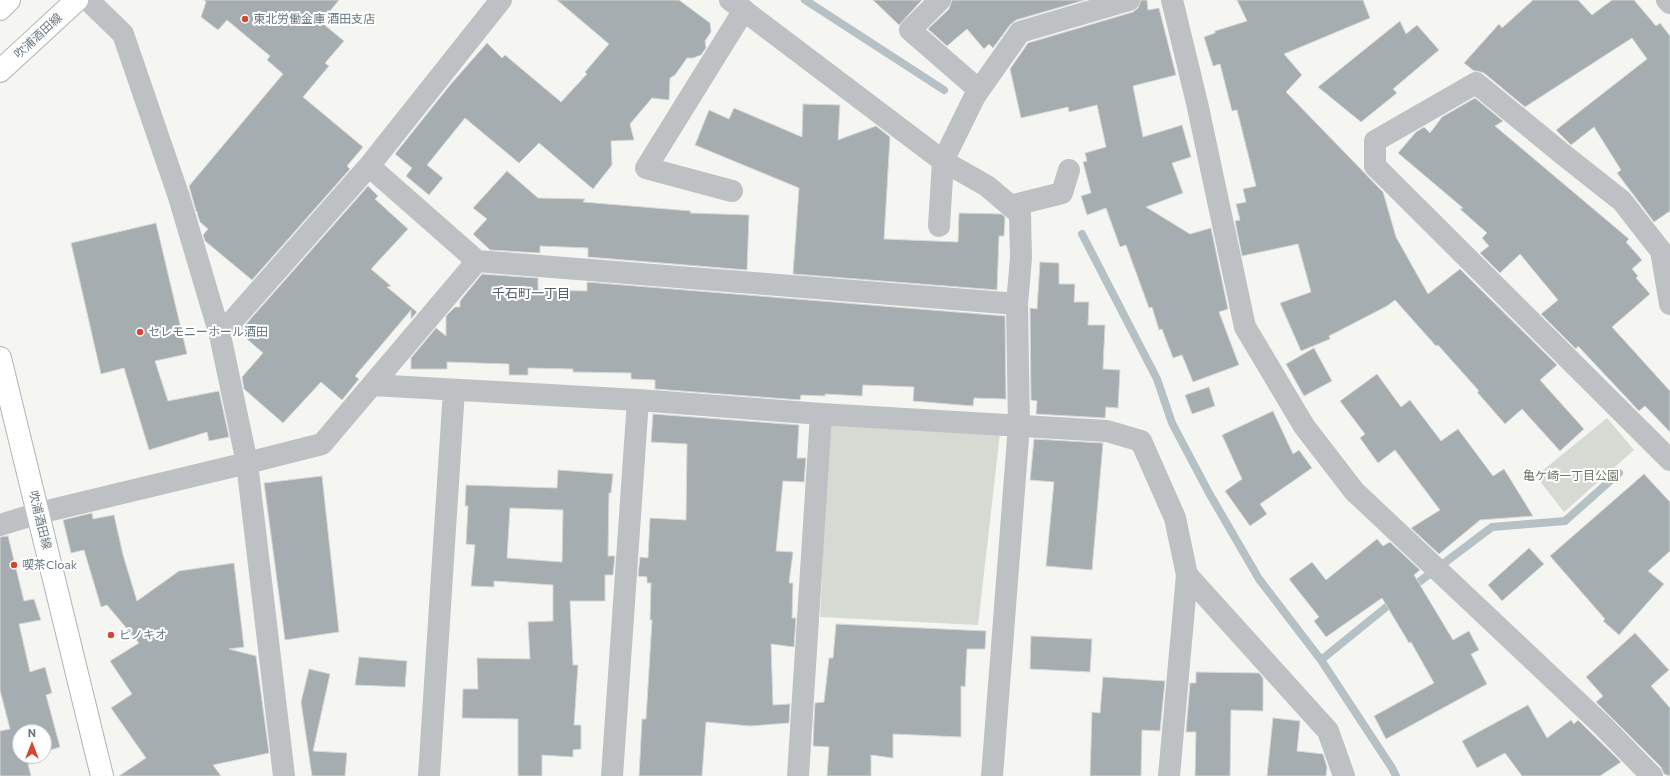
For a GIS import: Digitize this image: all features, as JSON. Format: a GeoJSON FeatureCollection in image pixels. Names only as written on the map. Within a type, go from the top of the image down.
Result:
{"type":"FeatureCollection","features":[{"type":"Feature","properties":{"kind":"main road"},"geometry":{"type":"LineString","coordinates":[[0,9],[9,0]]}},
{"type":"Feature","properties":{"kind":"main road","name":"吹浦酒田線"},"geometry":{"type":"LineString","coordinates":[[0,72],[77,0]]}},
{"type":"Feature","properties":{"kind":"main road","name":"吹浦酒田線"},"geometry":{"type":"LineString","coordinates":[[0,358],[102,776]]}},
{"type":"Feature","properties":{"kind":"street"},"geometry":{"type":"LineString","coordinates":[[88,0],[123,34],[179,197],[220,335],[247,463],[284,776]]}},
{"type":"Feature","properties":{"kind":"street"},"geometry":{"type":"LineString","coordinates":[[220,335],[369,166],[502,0]]}},
{"type":"Feature","properties":{"kind":"street"},"geometry":{"type":"LineString","coordinates":[[940,0],[910,30],[977,93]]}},
{"type":"Feature","properties":{"kind":"street"},"geometry":{"type":"LineString","coordinates":[[939,226],[944,161],[977,93],[1020,32],[1129,0]]}},
{"type":"Feature","properties":{"kind":"street"},"geometry":{"type":"LineString","coordinates":[[1172,0],[1197,103],[1245,327],[1304,426],[1354,491],[1601,724],[1652,776]]}},
{"type":"Feature","properties":{"kind":"street"},"geometry":{"type":"LineString","coordinates":[[1667,0],[1670,3]]}},
{"type":"Feature","properties":{"kind":"street"},"geometry":{"type":"LineString","coordinates":[[732,191],[646,168],[738,4],[944,161],[986,186],[1020,214],[1021,258],[1017,304],[1019,425],[992,776]]}},
{"type":"Feature","properties":{"kind":"street"},"geometry":{"type":"LineString","coordinates":[[1670,304],[1661,252],[1622,201],[1476,82],[1375,140],[1375,166],[1670,460]]}},
{"type":"Feature","properties":{"kind":"street"},"geometry":{"type":"LineString","coordinates":[[369,166],[477,261],[1017,304]]}},
{"type":"Feature","properties":{"kind":"street"},"geometry":{"type":"LineString","coordinates":[[1010,206],[1062,194],[1069,170]]}},
{"type":"Feature","properties":{"kind":"street"},"geometry":{"type":"LineString","coordinates":[[0,525],[322,444],[477,261]]}},
{"type":"Feature","properties":{"kind":"street"},"geometry":{"type":"LineString","coordinates":[[372,385],[638,400],[821,414],[1107,431],[1141,441],[1175,518],[1187,575],[1169,776]]}},
{"type":"Feature","properties":{"kind":"street"},"geometry":{"type":"LineString","coordinates":[[429,776],[454,390]]}},
{"type":"Feature","properties":{"kind":"street"},"geometry":{"type":"LineString","coordinates":[[612,776],[638,400]]}},
{"type":"Feature","properties":{"kind":"street"},"geometry":{"type":"LineString","coordinates":[[798,776],[821,414]]}},
{"type":"Feature","properties":{"kind":"street"},"geometry":{"type":"LineString","coordinates":[[1187,575],[1328,731],[1344,776]]}},
{"type":"Feature","properties":{"kind":"green space","name":"亀ケ崎一丁目公園"},"geometry":{"type":"Polygon","coordinates":[[[1607,418],[1634,450],[1564,512],[1536,476],[1607,418]]]}},
{"type":"Feature","properties":{"kind":"green space"},"geometry":{"type":"Polygon","coordinates":[[[829,425],[1000,433],[978,625],[820,617],[829,425]]]}},
{"type":"Feature","properties":{"kind":"building"},"geometry":{"type":"Polygon","coordinates":[[[204,0],[339,0],[321,22],[344,41],[325,63],[329,66],[303,97],[363,147],[347,166],[350,169],[252,280],[205,241],[203,235],[208,229],[200,222],[189,186],[283,74],[267,60],[270,56],[227,20],[218,30],[201,17],[206,2],[204,0]]]}},
{"type":"Feature","properties":{"kind":"building"},"geometry":{"type":"Polygon","coordinates":[[[557,0],[679,0],[710,23],[711,32],[705,41],[706,48],[701,55],[693,58],[687,58],[675,75],[670,78],[669,100],[652,98],[630,124],[634,140],[611,141],[612,165],[593,189],[539,143],[519,163],[465,118],[427,165],[443,178],[429,195],[406,176],[412,168],[395,154],[450,85],[487,43],[502,58],[505,55],[561,102],[587,74],[585,72],[609,44],[557,0]]]}},
{"type":"Feature","properties":{"kind":"building"},"geometry":{"type":"Polygon","coordinates":[[[873,0],[922,0],[899,25],[873,0]]]}},
{"type":"Feature","properties":{"kind":"building"},"geometry":{"type":"Polygon","coordinates":[[[952,0],[1085,0],[1016,20],[1010,25],[993,48],[989,44],[984,49],[967,29],[947,46],[928,29],[949,9],[952,0]]]}},
{"type":"Feature","properties":{"kind":"building"},"geometry":{"type":"Polygon","coordinates":[[[1141,0],[1147,0],[1148,10],[1159,8],[1176,75],[1133,86],[1143,137],[1182,125],[1191,157],[1172,163],[1183,193],[1146,207],[1190,234],[1211,228],[1228,309],[1219,312],[1239,365],[1193,382],[1182,355],[1173,358],[1162,329],[1159,330],[1152,307],[1149,308],[1126,245],[1120,247],[1106,208],[1087,215],[1081,196],[1091,193],[1083,162],[1087,161],[1085,153],[1106,147],[1097,105],[1069,112],[1068,107],[1021,118],[1010,69],[1028,43],[1133,12],[1138,8],[1141,0]]]}},
{"type":"Feature","properties":{"kind":"building"},"geometry":{"type":"Polygon","coordinates":[[[1237,0],[1363,0],[1370,18],[1284,54],[1302,75],[1286,92],[1383,192],[1396,237],[1428,294],[1460,269],[1557,365],[1540,380],[1584,429],[1560,451],[1522,409],[1505,424],[1477,392],[1479,391],[1395,300],[1387,306],[1329,336],[1330,339],[1301,351],[1280,303],[1311,292],[1298,244],[1242,256],[1235,221],[1240,220],[1236,204],[1246,202],[1243,189],[1256,186],[1237,110],[1232,111],[1220,64],[1213,66],[1204,37],[1215,33],[1215,31],[1247,21],[1237,0]]]}},
{"type":"Feature","properties":{"kind":"building"},"geometry":{"type":"Polygon","coordinates":[[[1533,0],[1578,0],[1592,15],[1612,0],[1634,0],[1656,26],[1660,23],[1670,36],[1670,211],[1654,222],[1617,173],[1621,170],[1594,127],[1571,145],[1556,130],[1647,59],[1632,38],[1525,107],[1484,73],[1474,71],[1464,63],[1499,24],[1502,28],[1533,0]]]}},
{"type":"Feature","properties":{"kind":"building"},"geometry":{"type":"Polygon","coordinates":[[[1400,21],[1406,34],[1417,25],[1439,50],[1393,89],[1397,93],[1361,122],[1318,87],[1400,21]]]}},
{"type":"Feature","properties":{"kind":"building"},"geometry":{"type":"Polygon","coordinates":[[[1475,98],[1503,121],[1495,126],[1629,239],[1626,242],[1642,260],[1632,269],[1638,276],[1636,278],[1650,294],[1612,327],[1670,391],[1670,432],[1645,406],[1639,411],[1578,346],[1576,349],[1541,314],[1558,300],[1520,254],[1500,273],[1480,253],[1489,246],[1482,238],[1487,233],[1460,209],[1463,208],[1398,153],[1416,132],[1424,127],[1430,133],[1442,117],[1475,98]]]}},
{"type":"Feature","properties":{"kind":"building"},"geometry":{"type":"Polygon","coordinates":[[[803,104],[840,105],[838,140],[876,126],[890,137],[884,239],[958,242],[959,213],[1001,214],[1005,217],[1004,236],[999,236],[997,290],[793,274],[799,188],[695,145],[709,110],[729,119],[734,108],[802,137],[803,104]]]}},
{"type":"Feature","properties":{"kind":"building"},"geometry":{"type":"Polygon","coordinates":[[[507,171],[538,198],[585,199],[583,202],[691,211],[690,213],[749,215],[747,270],[588,257],[588,248],[540,246],[540,253],[490,250],[473,234],[487,219],[473,208],[507,171]]]}},
{"type":"Feature","properties":{"kind":"building"},"geometry":{"type":"Polygon","coordinates":[[[368,186],[378,196],[375,199],[408,229],[371,269],[391,286],[387,287],[417,312],[411,319],[411,310],[355,376],[359,379],[342,400],[321,382],[283,423],[244,389],[242,377],[263,353],[239,332],[368,186]]]}},
{"type":"Feature","properties":{"kind":"building"},"geometry":{"type":"Polygon","coordinates":[[[156,223],[187,354],[155,361],[168,401],[219,391],[229,437],[209,441],[207,432],[149,450],[124,368],[101,374],[71,243],[156,223]]]}},
{"type":"Feature","properties":{"kind":"building"},"geometry":{"type":"Polygon","coordinates":[[[1040,262],[1059,263],[1059,284],[1075,284],[1074,302],[1089,302],[1088,325],[1105,325],[1103,369],[1120,370],[1118,408],[1106,407],[1105,418],[1036,414],[1037,401],[1031,400],[1030,308],[1037,309],[1040,262]]]}},
{"type":"Feature","properties":{"kind":"building"},"geometry":{"type":"Polygon","coordinates":[[[482,274],[538,278],[538,290],[587,291],[587,282],[1005,316],[1006,399],[974,398],[973,406],[913,401],[914,387],[863,385],[862,396],[825,394],[825,396],[801,395],[800,400],[655,389],[655,380],[631,379],[631,373],[573,372],[573,369],[528,368],[528,375],[509,375],[509,364],[447,362],[447,369],[411,369],[411,358],[436,328],[446,336],[446,316],[455,307],[460,307],[460,301],[482,274]]]}},
{"type":"Feature","properties":{"kind":"building"},"geometry":{"type":"Polygon","coordinates":[[[1314,348],[1332,381],[1304,396],[1286,364],[1314,348]]]}},
{"type":"Feature","properties":{"kind":"building"},"geometry":{"type":"Polygon","coordinates":[[[1377,374],[1401,407],[1410,400],[1441,441],[1458,429],[1493,476],[1504,469],[1533,516],[1480,520],[1439,554],[1411,528],[1440,510],[1395,450],[1378,463],[1360,438],[1365,434],[1340,401],[1377,374]]]}},
{"type":"Feature","properties":{"kind":"building"},"geometry":{"type":"Polygon","coordinates":[[[1209,387],[1215,406],[1192,414],[1185,395],[1209,387]]]}},
{"type":"Feature","properties":{"kind":"building"},"geometry":{"type":"Polygon","coordinates":[[[1273,411],[1293,454],[1299,450],[1312,468],[1260,504],[1267,514],[1250,526],[1225,491],[1242,479],[1222,435],[1273,411]]]}},
{"type":"Feature","properties":{"kind":"building"},"geometry":{"type":"Polygon","coordinates":[[[653,414],[799,425],[797,458],[806,458],[804,482],[783,481],[776,551],[793,552],[789,583],[793,583],[792,618],[796,618],[794,647],[771,644],[773,705],[790,704],[789,723],[750,726],[706,722],[702,776],[639,776],[642,719],[646,719],[652,620],[650,620],[651,583],[647,583],[647,577],[638,576],[640,557],[648,558],[650,518],[686,520],[687,444],[651,442],[653,414]]]}},
{"type":"Feature","properties":{"kind":"building"},"geometry":{"type":"Polygon","coordinates":[[[1034,439],[1103,443],[1092,570],[1046,566],[1054,482],[1030,480],[1034,439]]]}},
{"type":"Feature","properties":{"kind":"building"},"geometry":{"type":"Polygon","coordinates":[[[558,470],[613,474],[611,493],[609,493],[608,556],[615,556],[613,575],[605,575],[605,601],[570,601],[573,665],[578,665],[574,725],[581,725],[581,749],[573,750],[573,757],[542,755],[542,776],[518,776],[518,719],[462,718],[463,689],[478,689],[477,658],[530,659],[528,622],[553,621],[553,585],[494,581],[494,587],[471,586],[475,545],[466,544],[468,506],[465,506],[466,485],[557,488],[558,470]],[[510,508],[507,558],[562,562],[563,510],[510,508]]]}},
{"type":"Feature","properties":{"kind":"building"},"geometry":{"type":"Polygon","coordinates":[[[1644,474],[1670,502],[1670,551],[1648,571],[1664,584],[1619,635],[1603,621],[1605,619],[1550,556],[1644,474]]]}},
{"type":"Feature","properties":{"kind":"building"},"geometry":{"type":"Polygon","coordinates":[[[322,476],[339,632],[285,640],[264,483],[322,476]]]}},
{"type":"Feature","properties":{"kind":"building"},"geometry":{"type":"Polygon","coordinates":[[[92,513],[93,519],[114,515],[123,555],[137,601],[179,571],[234,563],[244,647],[229,649],[256,656],[269,753],[213,765],[221,776],[119,776],[146,758],[111,708],[132,694],[110,661],[139,643],[107,605],[101,607],[84,550],[71,553],[63,520],[92,513]]]}},
{"type":"Feature","properties":{"kind":"building"},"geometry":{"type":"Polygon","coordinates":[[[8,536],[24,601],[34,599],[41,620],[19,624],[30,672],[45,667],[52,693],[46,695],[60,747],[52,750],[52,724],[12,724],[12,764],[28,764],[31,776],[0,776],[0,731],[10,729],[0,690],[0,537],[8,536]]]}},
{"type":"Feature","properties":{"kind":"building"},"geometry":{"type":"Polygon","coordinates":[[[1377,539],[1383,546],[1390,542],[1420,570],[1414,575],[1453,640],[1469,631],[1479,650],[1471,654],[1487,684],[1386,739],[1374,716],[1434,683],[1411,642],[1409,643],[1382,598],[1326,637],[1314,621],[1319,617],[1289,579],[1312,562],[1326,580],[1377,539]]]}},
{"type":"Feature","properties":{"kind":"building"},"geometry":{"type":"Polygon","coordinates":[[[1529,548],[1544,564],[1502,601],[1488,585],[1529,548]]]}},
{"type":"Feature","properties":{"kind":"building"},"geometry":{"type":"Polygon","coordinates":[[[836,624],[986,631],[985,649],[967,649],[965,687],[961,686],[961,737],[893,734],[893,758],[871,755],[871,776],[827,776],[829,747],[813,746],[815,703],[824,702],[829,658],[833,658],[836,624]]]}},
{"type":"Feature","properties":{"kind":"building"},"geometry":{"type":"Polygon","coordinates":[[[1635,633],[1669,670],[1651,686],[1670,708],[1670,776],[1664,774],[1661,767],[1596,702],[1603,696],[1586,677],[1635,633]]]}},
{"type":"Feature","properties":{"kind":"building"},"geometry":{"type":"Polygon","coordinates":[[[1031,636],[1092,639],[1090,672],[1030,669],[1031,636]]]}},
{"type":"Feature","properties":{"kind":"building"},"geometry":{"type":"Polygon","coordinates":[[[359,657],[407,661],[405,687],[355,685],[359,657]]]}},
{"type":"Feature","properties":{"kind":"building"},"geometry":{"type":"Polygon","coordinates":[[[309,669],[330,674],[313,751],[347,753],[345,776],[312,776],[301,702],[309,669]]]}},
{"type":"Feature","properties":{"kind":"building"},"geometry":{"type":"Polygon","coordinates":[[[1196,672],[1259,673],[1263,678],[1263,711],[1231,710],[1230,776],[1195,776],[1196,732],[1186,732],[1190,683],[1196,683],[1196,672]]]}},
{"type":"Feature","properties":{"kind":"building"},"geometry":{"type":"Polygon","coordinates":[[[1103,677],[1165,681],[1160,731],[1142,730],[1141,776],[1090,776],[1092,712],[1100,713],[1103,677]]]}},
{"type":"Feature","properties":{"kind":"building"},"geometry":{"type":"Polygon","coordinates":[[[1528,705],[1547,738],[1571,720],[1574,724],[1578,720],[1621,762],[1600,776],[1522,776],[1505,753],[1477,768],[1462,741],[1528,705]]]}},
{"type":"Feature","properties":{"kind":"building"},"geometry":{"type":"Polygon","coordinates":[[[1273,718],[1300,721],[1297,751],[1323,754],[1327,767],[1326,776],[1267,776],[1273,718]]]}},
{"type":"Feature","properties":{"kind":"waterway"},"geometry":{"type":"LineString","coordinates":[[805,0],[944,90]]}},
{"type":"Feature","properties":{"kind":"waterway"},"geometry":{"type":"LineString","coordinates":[[1082,234],[1157,379],[1172,423],[1209,493],[1259,579],[1321,660],[1396,776]]}},
{"type":"Feature","properties":{"kind":"waterway"},"geometry":{"type":"LineString","coordinates":[[1411,588],[1492,527],[1565,521],[1619,473]]}},
{"type":"Feature","properties":{"kind":"waterway"},"geometry":{"type":"LineString","coordinates":[[1321,660],[1395,600]]}},
{"type":"Feature","properties":{"kind":"place","name":"東北労働金庫 酒田支店"},"geometry":{"type":"Point","coordinates":[245,19]}},
{"type":"Feature","properties":{"kind":"place","name":"セレモニーホール酒田"},"geometry":{"type":"Point","coordinates":[140,332]}},
{"type":"Feature","properties":{"kind":"place","name":"喫茶Cloak"},"geometry":{"type":"Point","coordinates":[14,565]}},
{"type":"Feature","properties":{"kind":"place","name":"ピノキオ"},"geometry":{"type":"Point","coordinates":[111,635]}},
{"type":"Feature","properties":{"kind":"district","name":"千石町一丁目"},"geometry":{"type":"Point","coordinates":[531,294]}}]}
